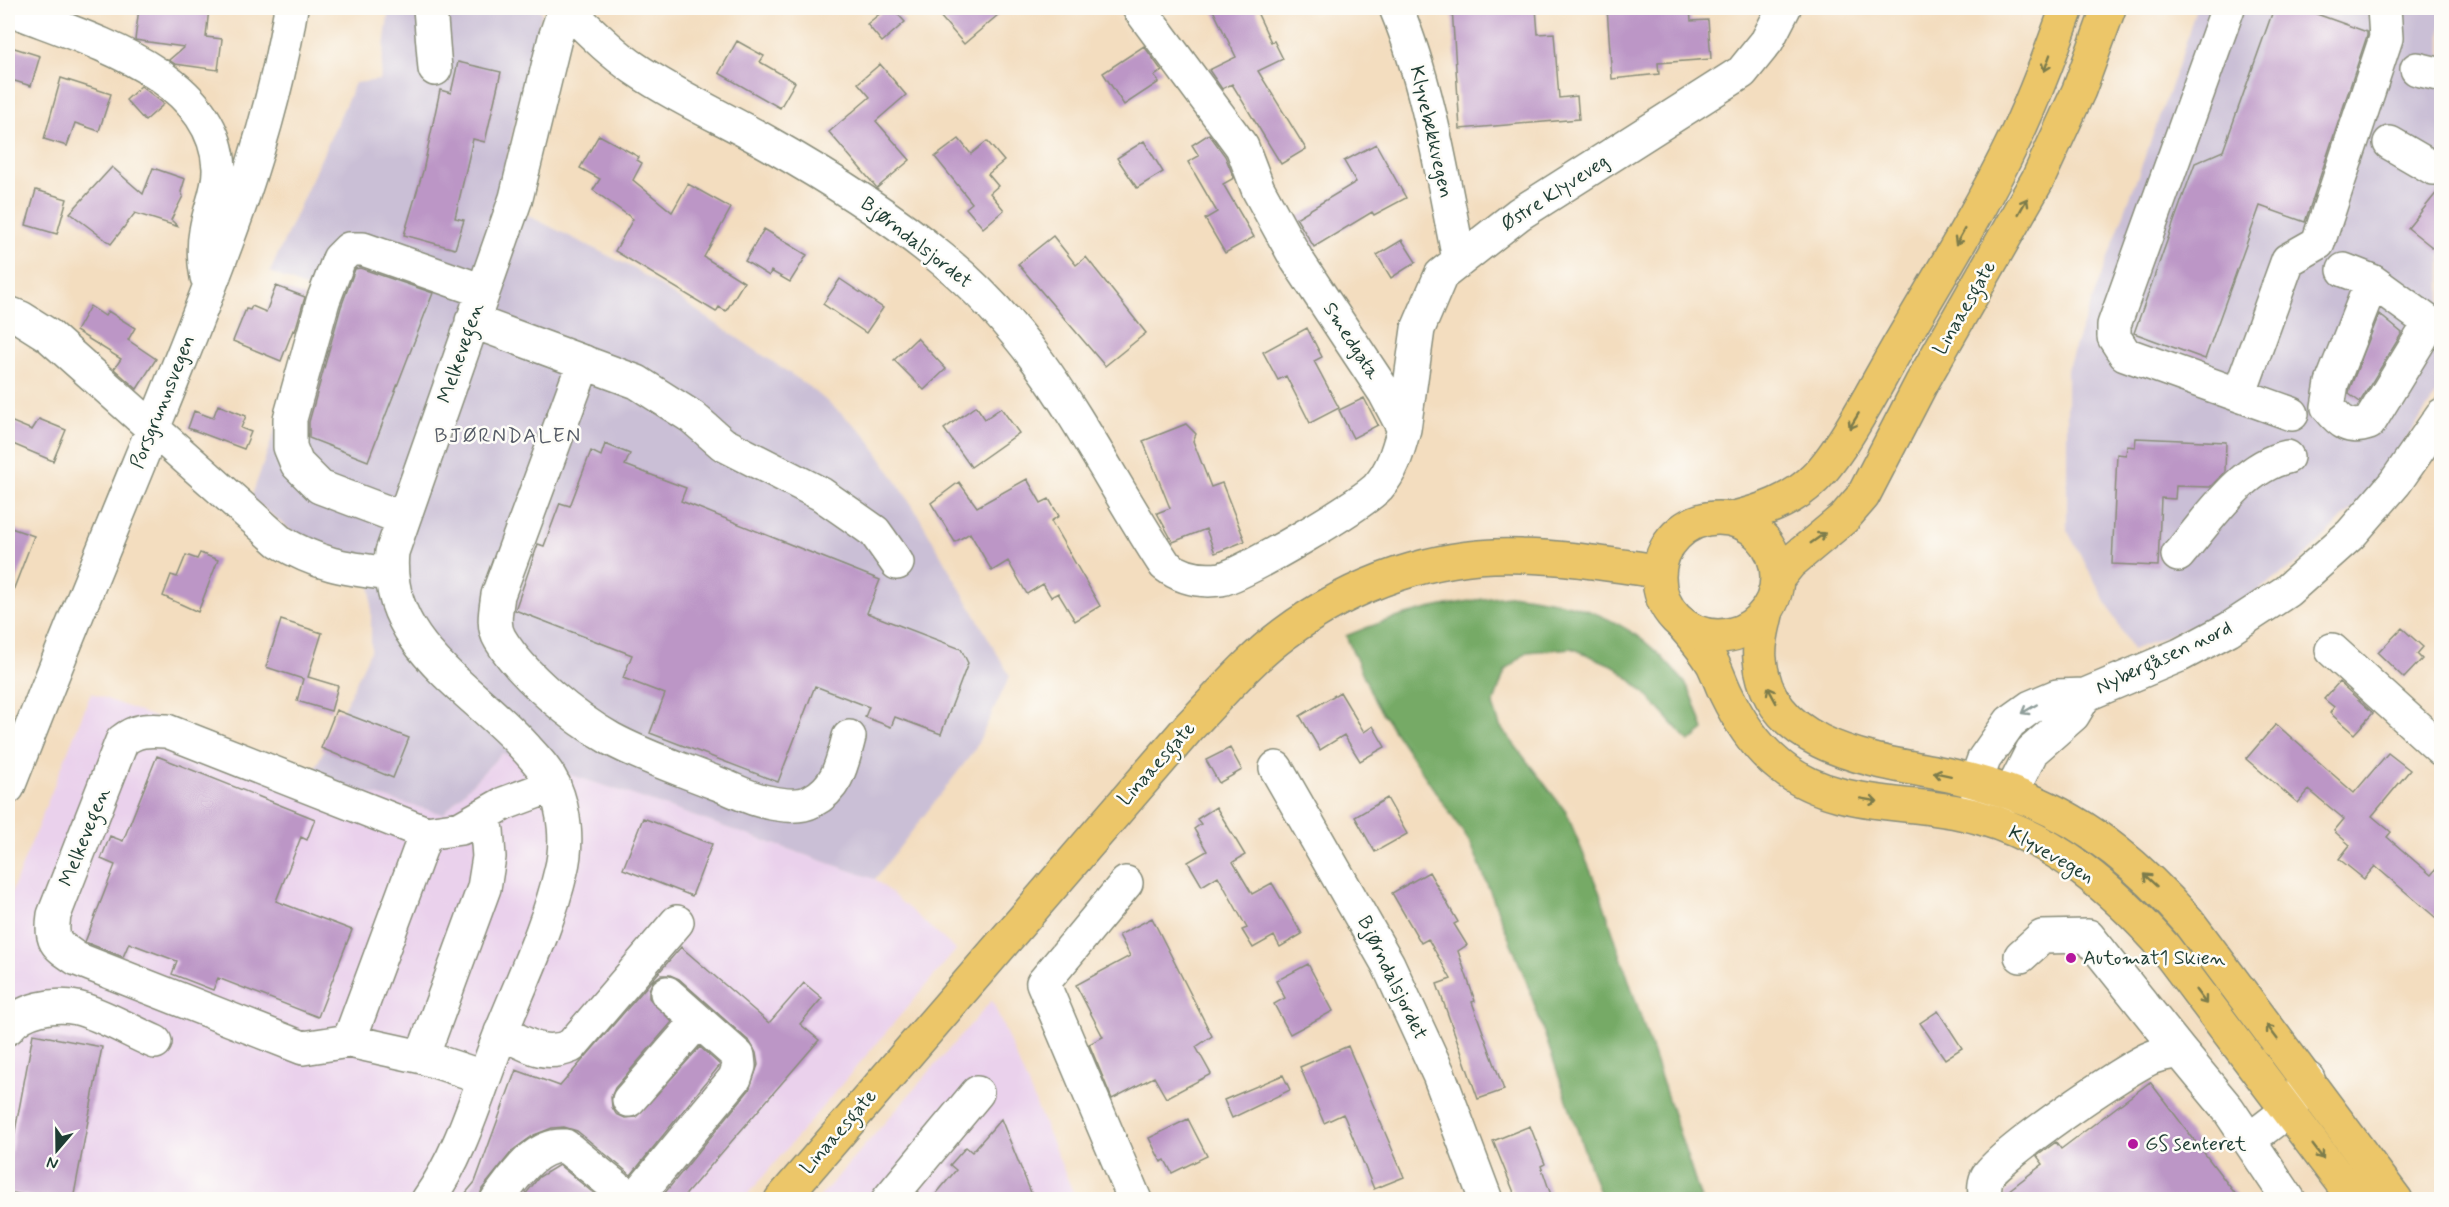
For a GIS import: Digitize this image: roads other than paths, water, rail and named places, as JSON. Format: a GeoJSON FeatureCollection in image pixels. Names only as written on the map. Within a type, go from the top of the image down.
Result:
{"type":"FeatureCollection","features":[{"type":"Feature","properties":{"kind":"main road","name":"Linaaesgate"},"geometry":{"type":"LineString","coordinates":[[1730,519],[1770,508],[1787,499],[1815,478],[1827,463],[1911,325],[2014,139],[2043,74],[2067,8]]}},
{"type":"Feature","properties":{"kind":"main road","name":"Linaaesgate"},"geometry":{"type":"LineString","coordinates":[[1683,625],[1700,634],[1719,636],[1738,633],[1755,624],[1797,555],[1844,518],[1863,496],[1921,384],[2038,179],[2079,90],[2109,8]]}},
{"type":"Feature","properties":{"kind":"main road","name":"Linaaesgate"},"geometry":{"type":"LineString","coordinates":[[781,1200],[1182,735],[1243,671],[1283,635],[1316,612],[1361,587],[1452,561],[1520,555],[1658,571],[1666,548],[1682,529],[1697,521],[1713,517],[1746,524],[1760,534],[1770,547],[1776,563],[1772,595]]}},
{"type":"Feature","properties":{"kind":"main road"},"geometry":{"type":"LineString","coordinates":[[1658,571],[1663,601],[1683,625]]}},
{"type":"Feature","properties":{"kind":"main road","name":"Klyvevegen"},"geometry":{"type":"LineString","coordinates":[[1772,595],[1760,658],[1764,679],[1774,700],[1789,720],[1806,734],[1828,746],[1857,756],[1976,781],[2011,793],[2062,815],[2126,858],[2188,921],[2308,1078],[2396,1200]]}},
{"type":"Feature","properties":{"kind":"main road","name":"Klyvevegen"},"geometry":{"type":"LineString","coordinates":[[1683,625],[1715,667],[1743,725],[1757,744],[1780,767],[1812,786],[1842,795],[1980,818],[2008,828],[2068,860],[2103,885],[2138,917],[2164,948],[2355,1200]]}},
{"type":"Feature","properties":{"kind":"street"},"geometry":{"type":"LineString","coordinates":[[8,8],[123,55],[155,72],[175,87],[206,124],[214,145],[219,169],[216,197],[206,231],[204,257],[210,288]]}},
{"type":"Feature","properties":{"kind":"street","name":"Porsgrunnsvegen"},"geometry":{"type":"LineString","coordinates":[[8,787],[210,288],[268,120],[282,67],[291,8]]}},
{"type":"Feature","properties":{"kind":"street"},"geometry":{"type":"LineString","coordinates":[[430,8],[435,69]]}},
{"type":"Feature","properties":{"kind":"street","name":"Melkevegen"},"geometry":{"type":"LineString","coordinates":[[428,1200],[454,1154],[549,912],[562,870],[564,827],[554,784],[514,735],[415,641],[403,620],[390,574],[392,552],[402,518],[516,198],[555,38],[566,8]]}},
{"type":"Feature","properties":{"kind":"street","name":"Bjørndalsjordet"},"geometry":{"type":"LineString","coordinates":[[566,8],[633,67],[692,104],[768,143],[866,203],[942,259],[1001,312],[1042,364],[1083,426],[1156,551],[1165,565],[1175,573],[1209,580],[1233,575],[1363,500],[1390,471],[1404,429]]}},
{"type":"Feature","properties":{"kind":"street","name":"Smedgata"},"geometry":{"type":"LineString","coordinates":[[1139,8],[1242,147],[1258,189],[1297,260],[1385,393],[1404,429]]}},
{"type":"Feature","properties":{"kind":"street","name":"Klyvebekkvegen"},"geometry":{"type":"LineString","coordinates":[[1396,8],[1415,59],[1459,259]]}},
{"type":"Feature","properties":{"kind":"street","name":"Østre Klyveveg"},"geometry":{"type":"LineString","coordinates":[[1404,429],[1418,329],[1441,275],[1519,214],[1742,72],[1767,41],[1784,8]]}},
{"type":"Feature","properties":{"kind":"street"},"geometry":{"type":"LineString","coordinates":[[2228,8],[2114,325],[2114,337],[2125,354],[2292,414]]}},
{"type":"Feature","properties":{"kind":"street"},"geometry":{"type":"LineString","coordinates":[[2239,395],[2288,260],[2318,243],[2386,38],[2384,8]]}},
{"type":"Feature","properties":{"kind":"street"},"geometry":{"type":"LineString","coordinates":[[2390,143],[2433,168]]}},
{"type":"Feature","properties":{"kind":"street"},"geometry":{"type":"LineString","coordinates":[[2318,243],[2355,269]]}},
{"type":"Feature","properties":{"kind":"street"},"geometry":{"type":"LineString","coordinates":[[402,518],[320,487],[297,464],[290,447],[290,419],[323,301],[339,259],[348,249],[363,249],[584,362],[637,382],[692,417],[723,444],[821,494],[875,532],[897,562]]}},
{"type":"Feature","properties":{"kind":"street"},"geometry":{"type":"LineString","coordinates":[[8,313],[21,318],[48,335],[279,540],[307,558],[340,567],[390,574]]}},
{"type":"Feature","properties":{"kind":"street"},"geometry":{"type":"LineString","coordinates":[[584,362],[498,595],[495,619],[499,637],[514,660],[566,707],[611,738],[660,761],[765,802],[790,805],[810,802],[824,793],[836,781],[849,737]]}},
{"type":"Feature","properties":{"kind":"street","name":"Nybergåsen nord"},"geometry":{"type":"LineString","coordinates":[[1980,818],[1976,781],[1984,759],[2010,722],[2031,707],[2057,696],[2085,695],[2180,655],[2229,629],[2287,591],[2358,526],[2395,483],[2442,415]]}},
{"type":"Feature","properties":{"kind":"street"},"geometry":{"type":"LineString","coordinates":[[2178,555],[2229,496],[2253,473],[2270,461],[2287,457]]}},
{"type":"Feature","properties":{"kind":"street"},"geometry":{"type":"LineString","coordinates":[[2332,650],[2442,750]]}},
{"type":"Feature","properties":{"kind":"street","name":"Nybergåsen nord"},"geometry":{"type":"LineString","coordinates":[[1980,818],[2011,793],[2032,751],[2073,715],[2085,695]]}},
{"type":"Feature","properties":{"kind":"street","name":"Melkevegen"},"geometry":{"type":"LineString","coordinates":[[483,1077],[422,1057],[349,1041],[303,1047],[77,959],[56,945],[52,930],[54,915],[123,741],[133,732],[146,729],[167,732],[426,833],[440,833],[461,828],[502,804],[554,784]]}},
{"type":"Feature","properties":{"kind":"street","name":"Bjørndalsjordet"},"geometry":{"type":"LineString","coordinates":[[1276,768],[1388,964],[1439,1075],[1486,1200]]}},
{"type":"Feature","properties":{"kind":"street"},"geometry":{"type":"LineString","coordinates":[[422,1057],[484,888],[489,857],[487,830],[478,818]]}},
{"type":"Feature","properties":{"kind":"street"},"geometry":{"type":"LineString","coordinates":[[349,1041],[426,833]]}},
{"type":"Feature","properties":{"kind":"street"},"geometry":{"type":"LineString","coordinates":[[1126,883],[1043,983],[1135,1200]]}},
{"type":"Feature","properties":{"kind":"street"},"geometry":{"type":"LineString","coordinates":[[501,1032],[546,1052],[558,1052],[571,1046],[677,922]]}},
{"type":"Feature","properties":{"kind":"street"},"geometry":{"type":"LineString","coordinates":[[2021,956],[2042,937],[2088,936],[2228,1109],[2289,1200]]}},
{"type":"Feature","properties":{"kind":"street"},"geometry":{"type":"LineString","coordinates":[[472,1200],[482,1188],[505,1190],[541,1150],[554,1146],[565,1146],[633,1200],[735,1078],[739,1066],[738,1056],[666,993]]}},
{"type":"Feature","properties":{"kind":"street"},"geometry":{"type":"LineString","coordinates":[[8,1028],[28,1013],[52,1006],[77,1008],[155,1042]]}},
{"type":"Feature","properties":{"kind":"street"},"geometry":{"type":"LineString","coordinates":[[629,1100],[698,1021]]}},
{"type":"Feature","properties":{"kind":"street"},"geometry":{"type":"LineString","coordinates":[[1986,1200],[1984,1191],[1987,1177],[2004,1158],[2115,1078],[2153,1057],[2180,1051]]}},
{"type":"Feature","properties":{"kind":"street"},"geometry":{"type":"LineString","coordinates":[[2228,1109],[2266,1083],[2308,1078]]}},
{"type":"Feature","properties":{"kind":"street"},"geometry":{"type":"LineString","coordinates":[[2249,1140],[2287,1111],[2308,1078]]}},
{"type":"Feature","properties":{"kind":"street"},"geometry":{"type":"LineString","coordinates":[[888,1200],[977,1093]]}},
{"type":"Feature","properties":{"kind":"place","name":"Automat1 Skien"},"geometry":{"type":"Point","coordinates":[2071,958]}},
{"type":"Feature","properties":{"kind":"place","name":"GS senteret"},"geometry":{"type":"Point","coordinates":[2133,1144]}},
{"type":"Feature","properties":{"kind":"district","name":"BJØRNDALEN"},"geometry":{"type":"Point","coordinates":[508,436]}}]}
